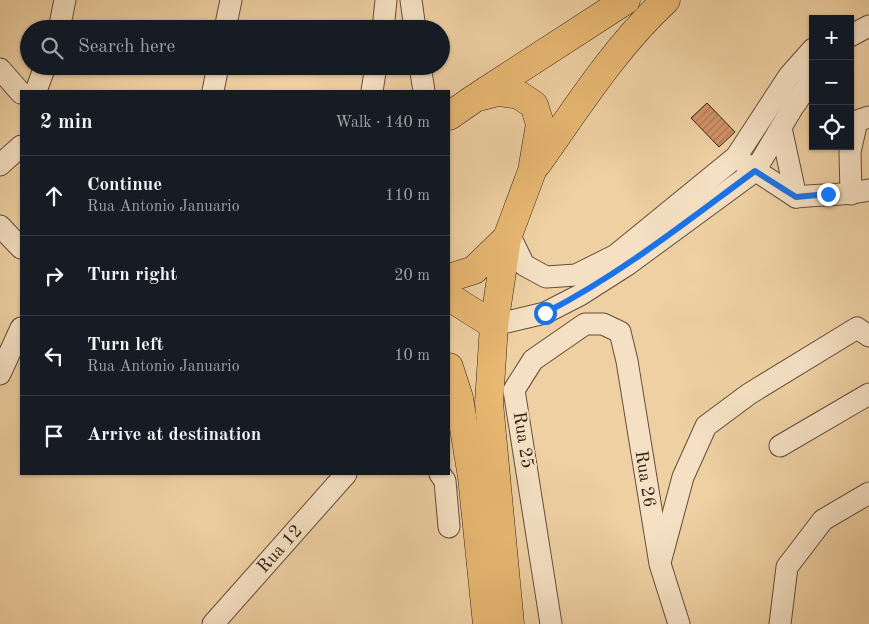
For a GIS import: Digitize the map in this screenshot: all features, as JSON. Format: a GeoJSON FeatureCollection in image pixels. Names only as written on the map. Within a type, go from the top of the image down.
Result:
{"type":"FeatureCollection","features":[{"type":"Feature","properties":{"kind":"main road"},"geometry":{"type":"LineString","coordinates":[[450,115],[626,0]]}},
{"type":"Feature","properties":{"kind":"main road"},"geometry":{"type":"LineString","coordinates":[[532,171],[594,83],[644,20],[666,0]]}},
{"type":"Feature","properties":{"kind":"main road"},"geometry":{"type":"LineString","coordinates":[[475,98],[498,92],[519,95],[534,105],[540,124],[532,171],[508,236],[494,325],[489,403],[510,624]]}},
{"type":"Feature","properties":{"kind":"main road"},"geometry":{"type":"LineString","coordinates":[[450,278],[474,270],[508,236]]}},
{"type":"Feature","properties":{"kind":"main road"},"geometry":{"type":"LineString","coordinates":[[450,298],[494,325]]}},
{"type":"Feature","properties":{"kind":"main road"},"geometry":{"type":"LineString","coordinates":[[450,370],[459,398],[472,477],[488,624]]}},
{"type":"Feature","properties":{"kind":"street"},"geometry":{"type":"LineString","coordinates":[[61,20],[65,0]]}},
{"type":"Feature","properties":{"kind":"street"},"geometry":{"type":"LineString","coordinates":[[228,20],[231,0]]}},
{"type":"Feature","properties":{"kind":"street"},"geometry":{"type":"LineString","coordinates":[[384,20],[386,0]]}},
{"type":"Feature","properties":{"kind":"street"},"geometry":{"type":"LineString","coordinates":[[411,0],[414,20]]}},
{"type":"Feature","properties":{"kind":"street"},"geometry":{"type":"LineString","coordinates":[[854,19],[869,13]]}},
{"type":"Feature","properties":{"kind":"street"},"geometry":{"type":"LineString","coordinates":[[854,34],[869,26]]}},
{"type":"Feature","properties":{"kind":"street"},"geometry":{"type":"LineString","coordinates":[[508,236],[524,265],[546,277],[576,275],[616,255],[736,157],[790,76],[809,54]]}},
{"type":"Feature","properties":{"kind":"street"},"geometry":{"type":"LineString","coordinates":[[0,69],[20,92]]}},
{"type":"Feature","properties":{"kind":"street"},"geometry":{"type":"LineString","coordinates":[[36,90],[42,75]]}},
{"type":"Feature","properties":{"kind":"street"},"geometry":{"type":"LineString","coordinates":[[213,90],[216,75]]}},
{"type":"Feature","properties":{"kind":"street"},"geometry":{"type":"LineString","coordinates":[[372,90],[375,75]]}},
{"type":"Feature","properties":{"kind":"street"},"geometry":{"type":"LineString","coordinates":[[421,75],[424,90]]}},
{"type":"Feature","properties":{"kind":"street"},"geometry":{"type":"LineString","coordinates":[[494,325],[545,313],[580,295],[627,265],[755,171],[809,84]]}},
{"type":"Feature","properties":{"kind":"street"},"geometry":{"type":"LineString","coordinates":[[736,157],[796,197],[860,192],[850,152],[857,121],[869,117]]}},
{"type":"Feature","properties":{"kind":"street"},"geometry":{"type":"LineString","coordinates":[[780,128],[796,197]]}},
{"type":"Feature","properties":{"kind":"street"},"geometry":{"type":"LineString","coordinates":[[0,166],[20,147]]}},
{"type":"Feature","properties":{"kind":"street"},"geometry":{"type":"LineString","coordinates":[[0,226],[20,247]]}},
{"type":"Feature","properties":{"kind":"street","name":"Rua 25"},"geometry":{"type":"LineString","coordinates":[[551,624],[514,390],[534,360],[586,324],[603,324],[620,332]]}},
{"type":"Feature","properties":{"kind":"street"},"geometry":{"type":"LineString","coordinates":[[660,564],[683,477],[706,426],[749,394],[857,328],[869,336]]}},
{"type":"Feature","properties":{"kind":"street"},"geometry":{"type":"LineString","coordinates":[[0,374],[20,330]]}},
{"type":"Feature","properties":{"kind":"street","name":"Rua 26"},"geometry":{"type":"LineString","coordinates":[[620,332],[627,361],[660,564],[679,624]]}},
{"type":"Feature","properties":{"kind":"street"},"geometry":{"type":"LineString","coordinates":[[780,446],[869,394]]}},
{"type":"Feature","properties":{"kind":"street","name":"Rua 12"},"geometry":{"type":"LineString","coordinates":[[213,624],[345,475]]}},
{"type":"Feature","properties":{"kind":"street"},"geometry":{"type":"LineString","coordinates":[[441,475],[445,481],[449,527]]}},
{"type":"Feature","properties":{"kind":"street"},"geometry":{"type":"LineString","coordinates":[[780,624],[787,567],[823,520],[869,493]]}},
{"type":"Feature","properties":{"kind":"building"},"geometry":{"type":"Polygon","coordinates":[[[707,103],[735,132],[719,147],[691,118],[707,103]]]}},
{"type":"Feature","properties":{"kind":"route"},"geometry":{"type":"LineString","coordinates":[[545,313],[580,295],[627,265],[755,171],[796,197],[828,194]]}}]}
